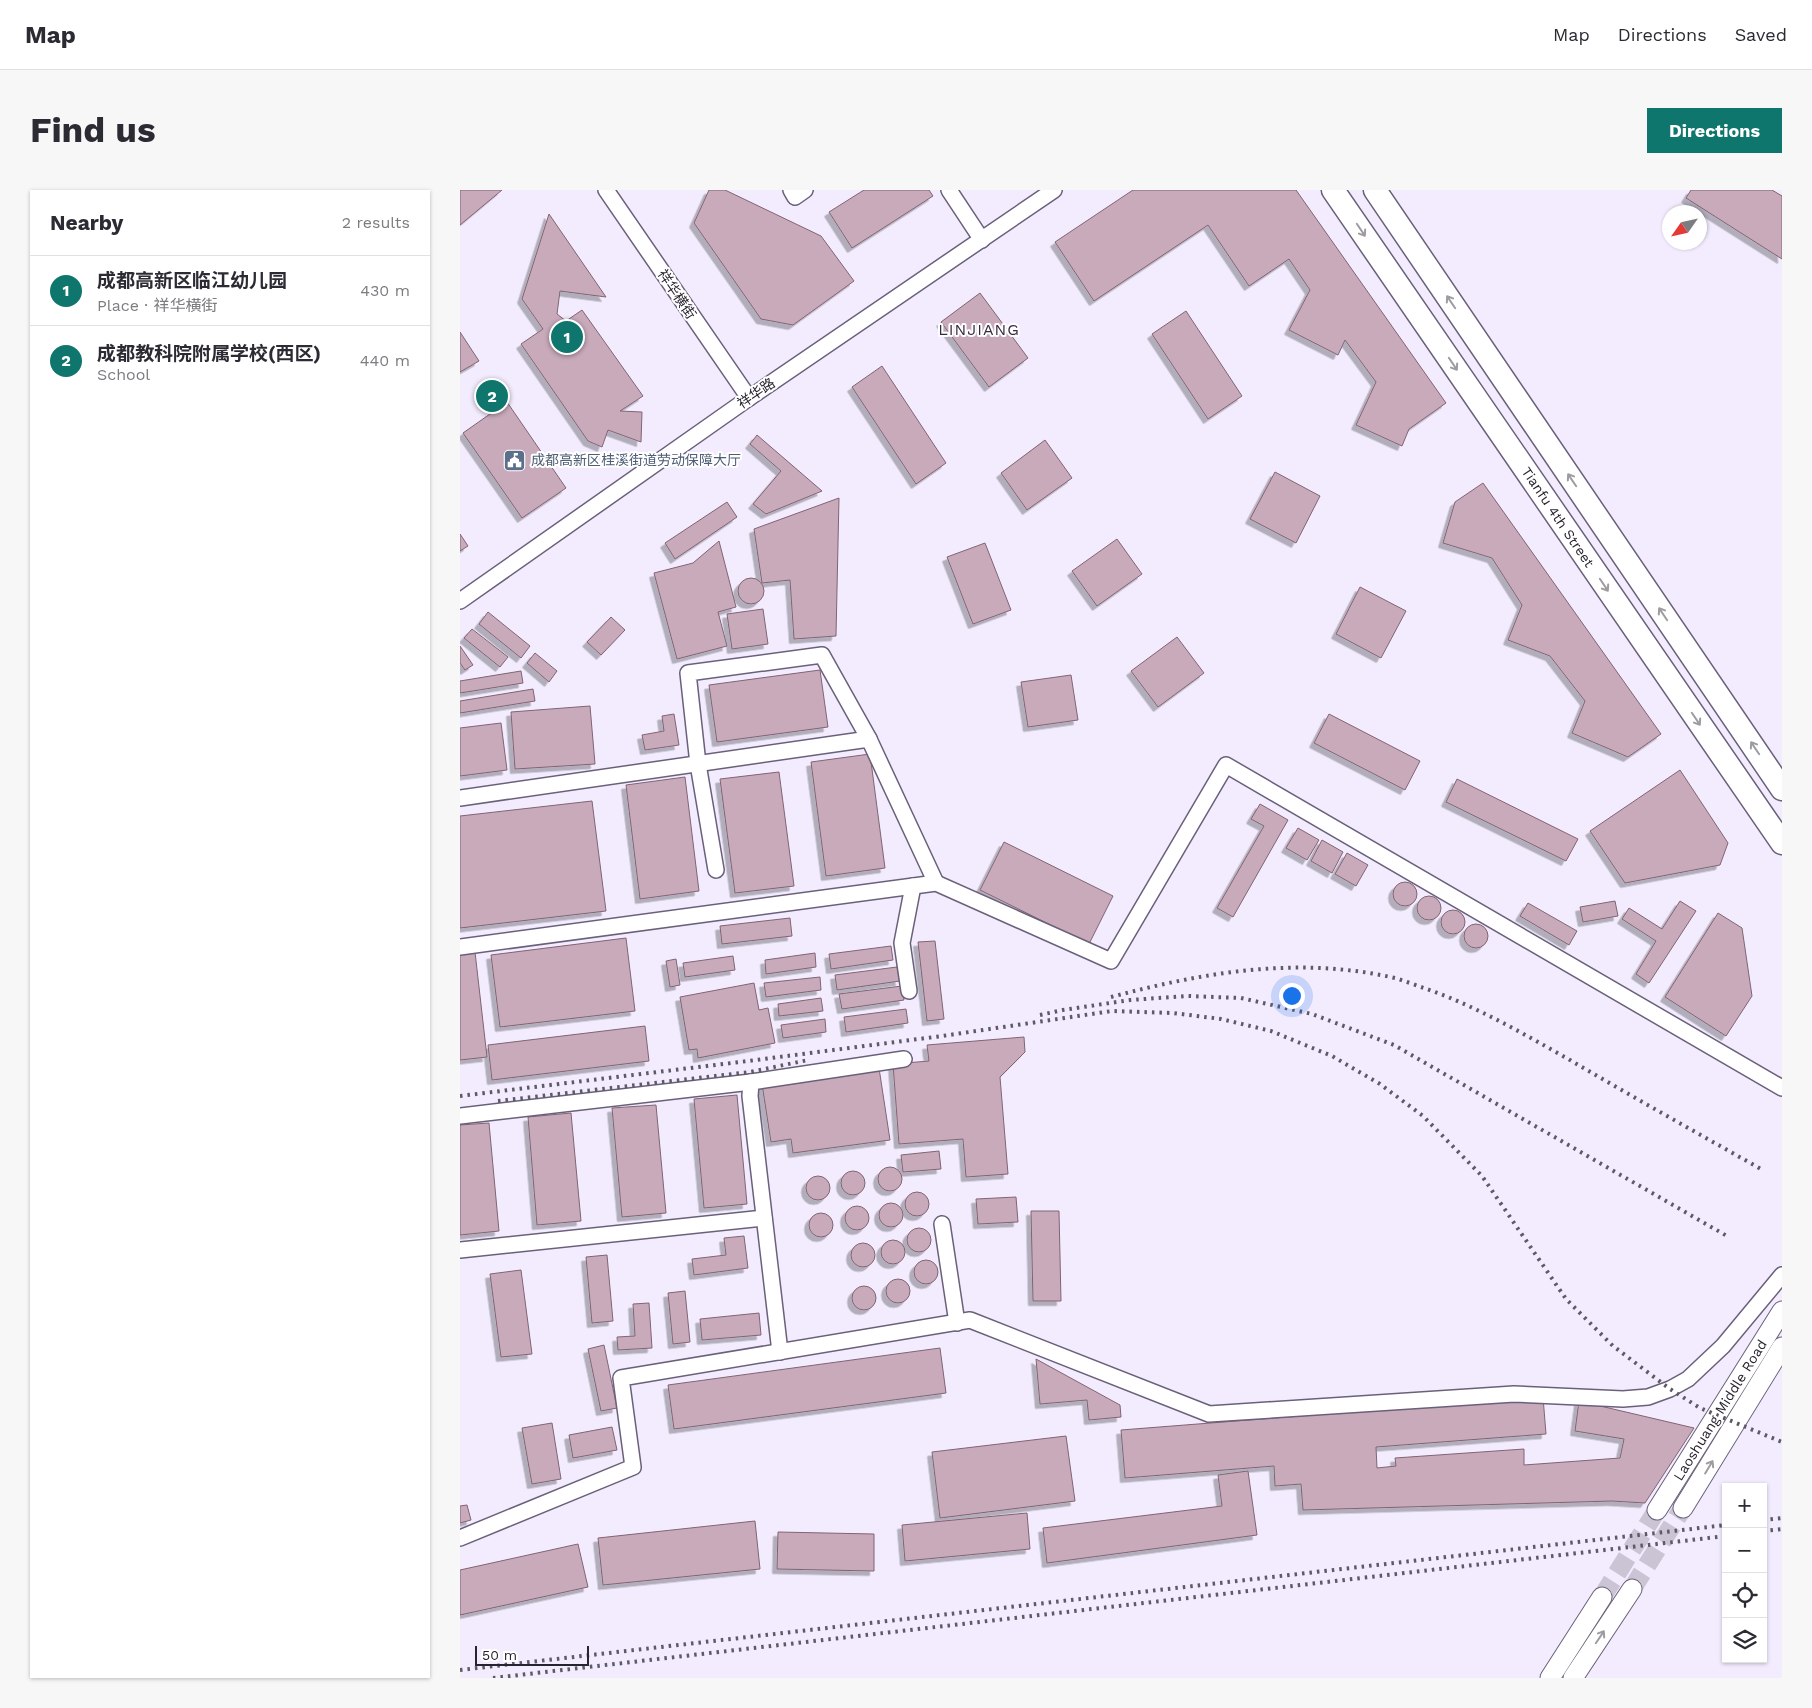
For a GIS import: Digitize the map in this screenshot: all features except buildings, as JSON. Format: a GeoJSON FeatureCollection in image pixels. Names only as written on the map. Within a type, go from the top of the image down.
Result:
{"type":"FeatureCollection","features":[{"type":"Feature","properties":{"kind":"main road","name":"Tianfu 4th Street"},"geometry":{"type":"LineString","coordinates":[[1333,190],[1782,843]]}},
{"type":"Feature","properties":{"kind":"main road"},"geometry":{"type":"LineString","coordinates":[[1374,190],[1782,788]]}},
{"type":"Feature","properties":{"kind":"street","name":"祥华横街"},"geometry":{"type":"LineString","coordinates":[[606,190],[749,398]]}},
{"type":"Feature","properties":{"kind":"street"},"geometry":{"type":"LineString","coordinates":[[791,190],[795,197],[805,190]]}},
{"type":"Feature","properties":{"kind":"street"},"geometry":{"type":"LineString","coordinates":[[948,190],[982,240]]}},
{"type":"Feature","properties":{"kind":"street","name":"祥华路"},"geometry":{"type":"LineString","coordinates":[[460,601],[749,398],[1054,190]]}},
{"type":"Feature","properties":{"kind":"street"},"geometry":{"type":"LineString","coordinates":[[716,870],[698,764],[688,673],[822,655],[869,738],[936,884]]}},
{"type":"Feature","properties":{"kind":"street"},"geometry":{"type":"LineString","coordinates":[[460,798],[869,738]]}},
{"type":"Feature","properties":{"kind":"street"},"geometry":{"type":"LineString","coordinates":[[460,947],[936,884],[1111,961],[1226,765],[1782,1088]]}},
{"type":"Feature","properties":{"kind":"street"},"geometry":{"type":"LineString","coordinates":[[909,991],[902,943],[913,886]]}},
{"type":"Feature","properties":{"kind":"street"},"geometry":{"type":"LineString","coordinates":[[460,1116],[751,1082],[904,1059]]}},
{"type":"Feature","properties":{"kind":"street"},"geometry":{"type":"LineString","coordinates":[[751,1082],[750,1096],[780,1352]]}},
{"type":"Feature","properties":{"kind":"street"},"geometry":{"type":"LineString","coordinates":[[460,1250],[764,1218]]}},
{"type":"Feature","properties":{"kind":"street"},"geometry":{"type":"LineString","coordinates":[[942,1224],[957,1323]]}},
{"type":"Feature","properties":{"kind":"street"},"geometry":{"type":"LineString","coordinates":[[460,1538],[633,1467],[620,1378],[970,1320],[1209,1414],[1514,1394],[1623,1399],[1648,1397],[1670,1389],[1688,1378],[1723,1346],[1782,1275]]}},
{"type":"Feature","properties":{"kind":"street","name":"Laoshuang Middle Road"},"geometry":{"type":"LineString","coordinates":[[1657,1510],[1782,1310]]}},
{"type":"Feature","properties":{"kind":"street","name":"Laoshuang Middle Road"},"geometry":{"type":"LineString","coordinates":[[1683,1508],[1782,1347]]}},
{"type":"Feature","properties":{"kind":"street"},"geometry":{"type":"LineString","coordinates":[[1574,1678],[1632,1589]]}},
{"type":"Feature","properties":{"kind":"street"},"geometry":{"type":"LineString","coordinates":[[1550,1678],[1602,1597]]}},
{"type":"Feature","properties":{"kind":"tunnel"},"geometry":{"type":"LineString","coordinates":[[1632,1589],[1683,1508]]}},
{"type":"Feature","properties":{"kind":"tunnel"},"geometry":{"type":"LineString","coordinates":[[1602,1597],[1657,1510]]}},
{"type":"Feature","properties":{"kind":"railway"},"geometry":{"type":"LineString","coordinates":[[1111,997],[1182,980],[1252,970],[1323,968],[1359,971],[1395,978],[1443,995],[1498,1021],[1761,1169]]}},
{"type":"Feature","properties":{"kind":"railway"},"geometry":{"type":"LineString","coordinates":[[1040,1015],[1130,1000],[1188,996],[1241,998],[1312,1014],[1394,1045],[1727,1236]]}},
{"type":"Feature","properties":{"kind":"railway"},"geometry":{"type":"LineString","coordinates":[[460,1096],[942,1036],[1112,1011],[1173,1013],[1221,1019],[1271,1031],[1332,1056],[1380,1084],[1423,1116],[1482,1176],[1566,1299],[1613,1346],[1670,1389],[1700,1408],[1782,1442]]}},
{"type":"Feature","properties":{"kind":"railway"},"geometry":{"type":"LineString","coordinates":[[498,1101],[750,1072],[808,1060]]}},
{"type":"Feature","properties":{"kind":"railway"},"geometry":{"type":"LineString","coordinates":[[1767,1520],[1782,1518]]}},
{"type":"Feature","properties":{"kind":"railway"},"geometry":{"type":"LineString","coordinates":[[460,1670],[1722,1525]]}},
{"type":"Feature","properties":{"kind":"railway"},"geometry":{"type":"LineString","coordinates":[[1767,1531],[1782,1529]]}},
{"type":"Feature","properties":{"kind":"railway"},"geometry":{"type":"LineString","coordinates":[[493,1678],[1722,1536]]}},
{"type":"Feature","properties":{"kind":"place","name":"成都高新区临江幼儿园"},"geometry":{"type":"Point","coordinates":[567,337]}},
{"type":"Feature","properties":{"kind":"place","name":"成都教科院附属学校(西区)"},"geometry":{"type":"Point","coordinates":[492,396]}},
{"type":"Feature","properties":{"kind":"place","name":"成都高新区桂溪街道劳动保障大厅"},"geometry":{"type":"Point","coordinates":[515,460]}},
{"type":"Feature","properties":{"kind":"district","name":"LINJIANG"},"geometry":{"type":"Point","coordinates":[979,329]}}]}
